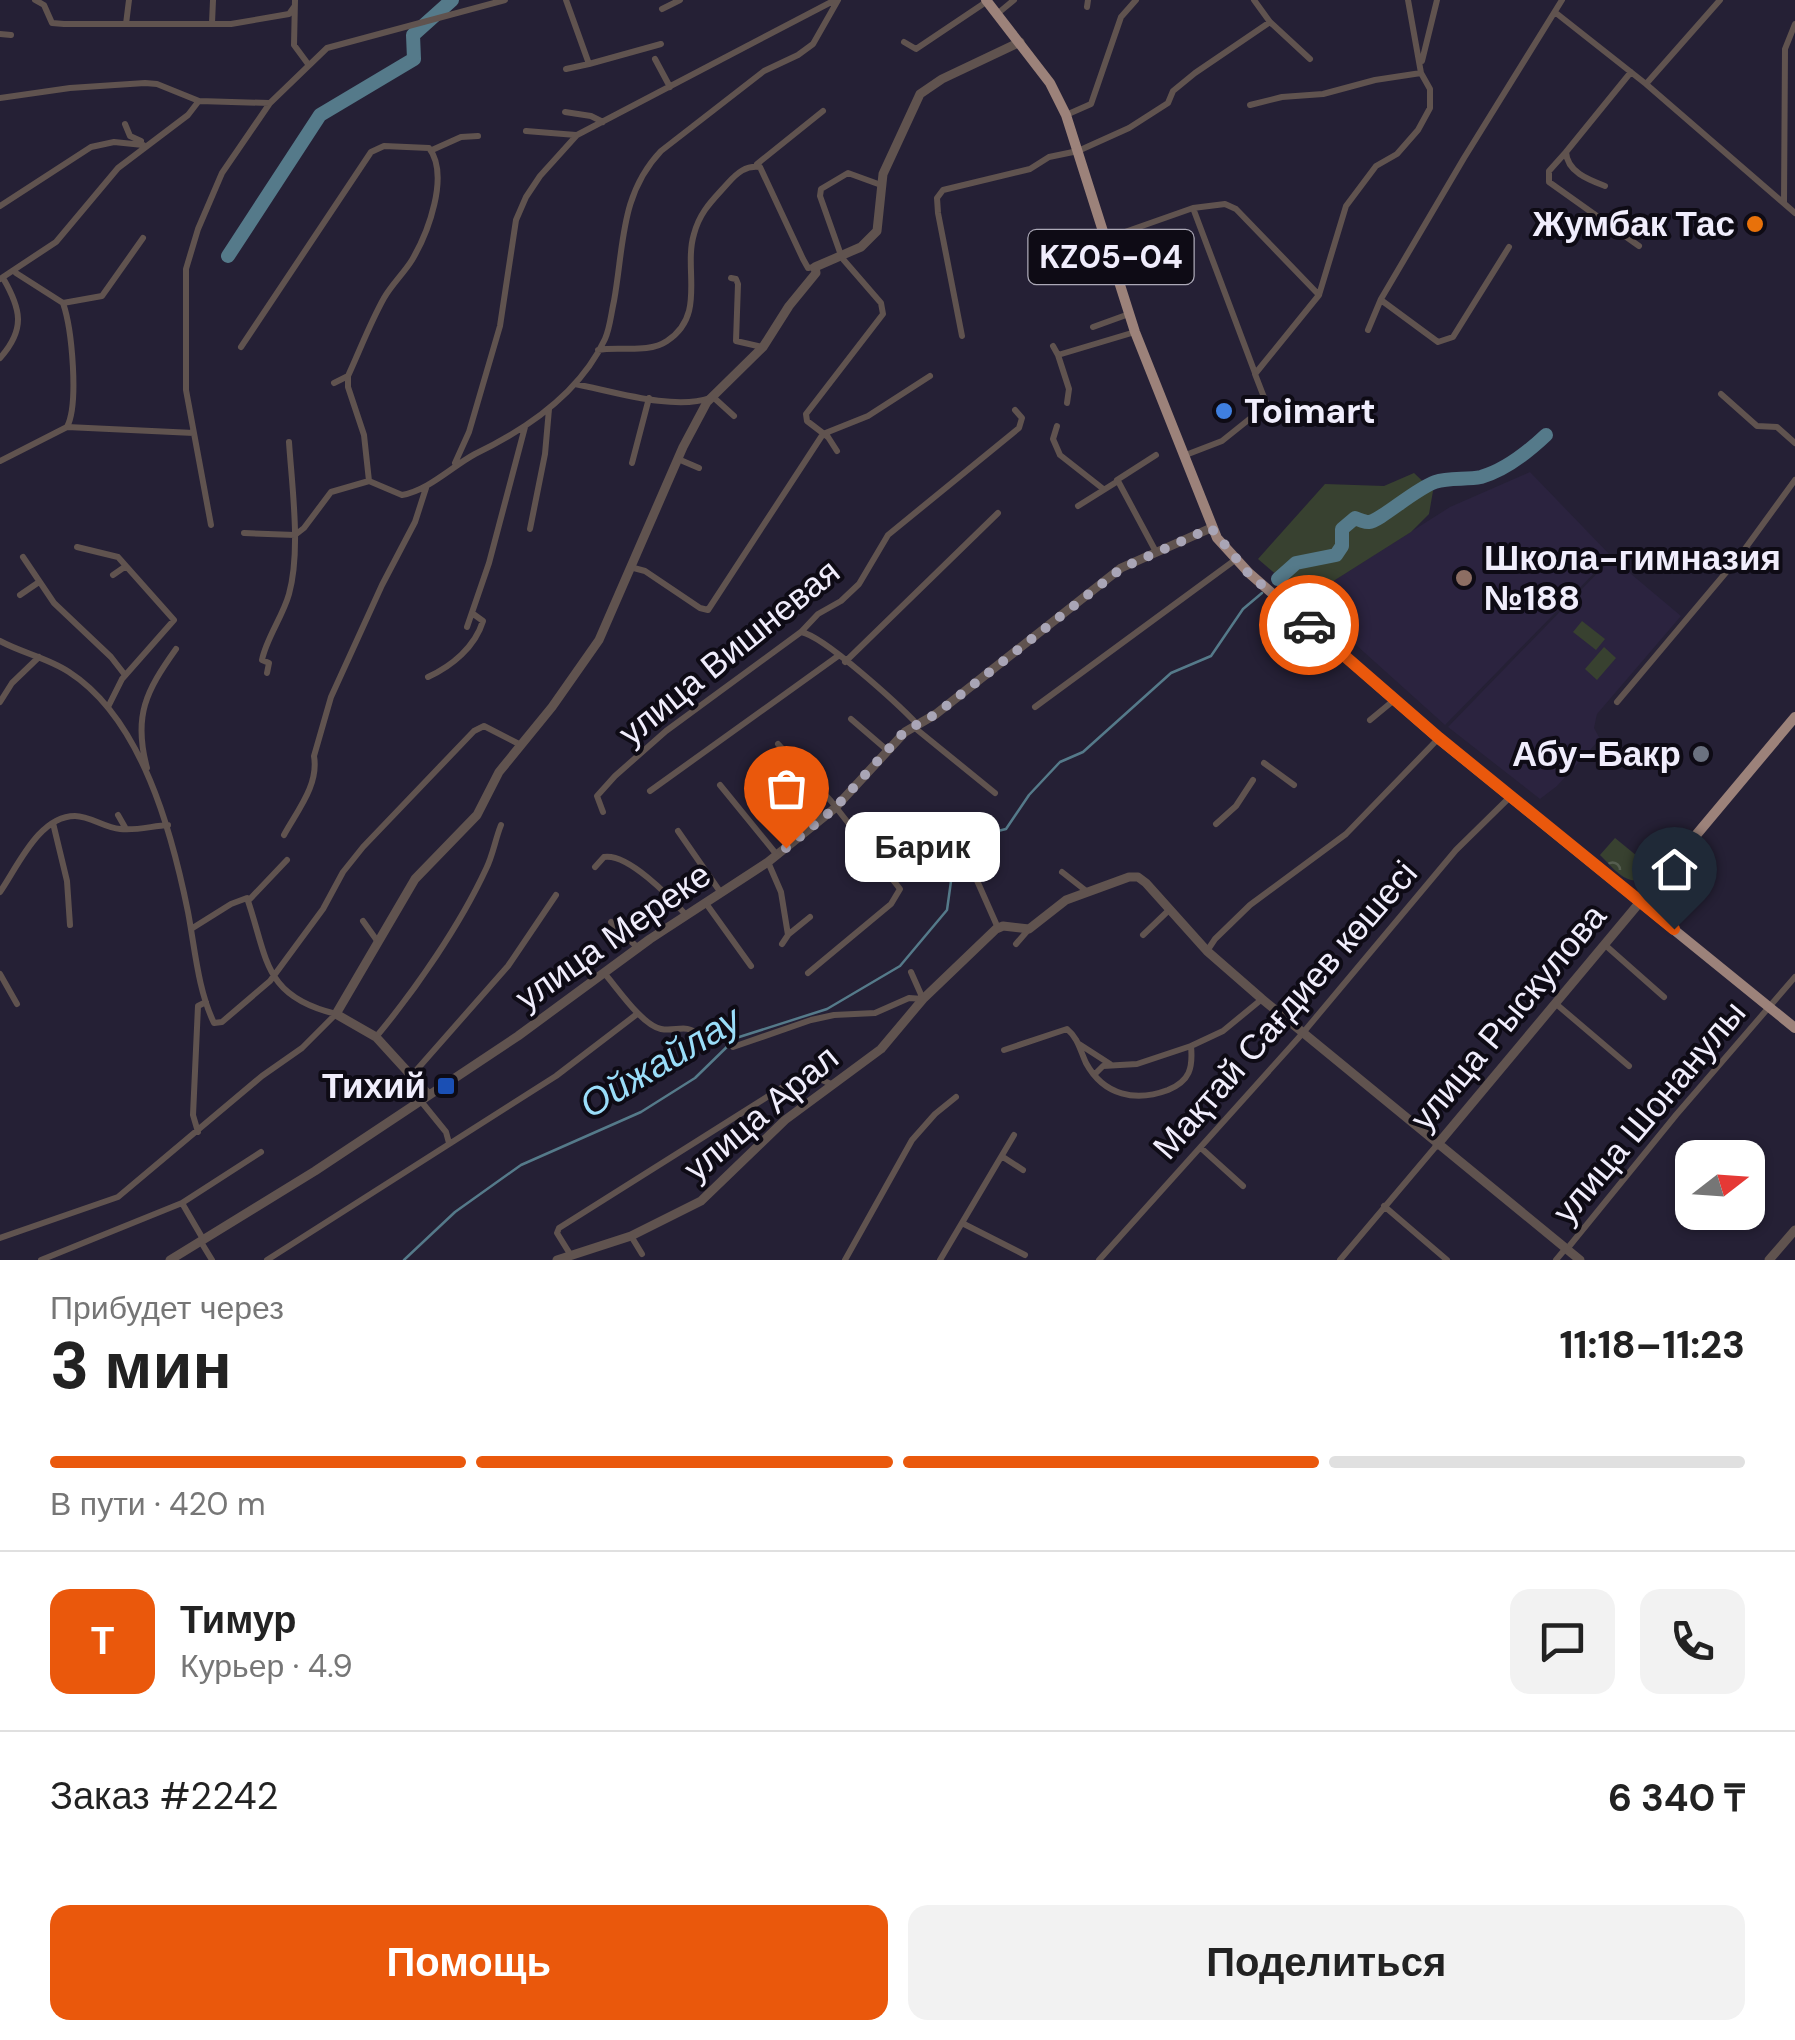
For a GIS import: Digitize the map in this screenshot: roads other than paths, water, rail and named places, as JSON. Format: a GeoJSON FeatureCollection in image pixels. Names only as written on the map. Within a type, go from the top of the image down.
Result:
{"type":"FeatureCollection","features":[{"type":"Feature","properties":{"kind":"main road","name":"KZ05-04"},"geometry":{"type":"LineString","coordinates":[[987,0],[1050,82],[1066,115],[1135,332],[1182,456],[1211,528],[1236,560],[1439,738],[1795,1028]]}},
{"type":"Feature","properties":{"kind":"main road","name":"улица Рыскулова"},"geometry":{"type":"LineString","coordinates":[[1640,902],[1795,717]]}},
{"type":"Feature","properties":{"kind":"main road"},"geometry":{"type":"LineString","coordinates":[[1622,887],[1637,891],[1654,885]]}},
{"type":"Feature","properties":{"kind":"main road"},"geometry":{"type":"LineString","coordinates":[[1654,885],[1650,902],[1658,916]]}},
{"type":"Feature","properties":{"kind":"street"},"geometry":{"type":"LineString","coordinates":[[35,0],[44,4],[52,23],[57,24],[212,23],[281,16],[289,14],[295,4]]}},
{"type":"Feature","properties":{"kind":"street"},"geometry":{"type":"LineString","coordinates":[[126,24],[129,0]]}},
{"type":"Feature","properties":{"kind":"street"},"geometry":{"type":"LineString","coordinates":[[212,23],[213,0]]}},
{"type":"Feature","properties":{"kind":"street"},"geometry":{"type":"LineString","coordinates":[[211,526],[186,390],[186,269],[222,173],[270,103],[327,48],[506,0]]}},
{"type":"Feature","properties":{"kind":"street"},"geometry":{"type":"LineString","coordinates":[[566,0],[590,64]]}},
{"type":"Feature","properties":{"kind":"street"},"geometry":{"type":"LineString","coordinates":[[662,9],[680,0]]}},
{"type":"Feature","properties":{"kind":"street"},"geometry":{"type":"LineString","coordinates":[[454,465],[469,432],[500,326],[516,220],[532,186],[577,135],[836,0]]}},
{"type":"Feature","properties":{"kind":"street"},"geometry":{"type":"LineString","coordinates":[[244,532],[295,534],[304,528],[330,492],[368,481],[402,495],[418,491],[454,465],[525,427],[549,408],[575,384],[610,324],[627,210],[646,166],[764,71],[798,56],[813,44],[836,0]]}},
{"type":"Feature","properties":{"kind":"street"},"geometry":{"type":"LineString","coordinates":[[904,42],[916,49],[987,0]]}},
{"type":"Feature","properties":{"kind":"street"},"geometry":{"type":"LineString","coordinates":[[997,14],[1014,0]]}},
{"type":"Feature","properties":{"kind":"street"},"geometry":{"type":"LineString","coordinates":[[1066,115],[1092,104],[1121,17],[1136,0]]}},
{"type":"Feature","properties":{"kind":"street"},"geometry":{"type":"LineString","coordinates":[[1266,0],[1256,3],[1270,22],[1310,59]]}},
{"type":"Feature","properties":{"kind":"street"},"geometry":{"type":"LineString","coordinates":[[1255,374],[1319,295],[1346,206],[1376,166],[1397,154],[1418,130],[1430,108],[1430,89],[1421,73],[1408,0]]}},
{"type":"Feature","properties":{"kind":"street"},"geometry":{"type":"LineString","coordinates":[[1421,73],[1422,52],[1437,0]]}},
{"type":"Feature","properties":{"kind":"street"},"geometry":{"type":"LineString","coordinates":[[1368,330],[1381,299],[1562,0]]}},
{"type":"Feature","properties":{"kind":"street"},"geometry":{"type":"LineString","coordinates":[[1646,84],[1720,0]]}},
{"type":"Feature","properties":{"kind":"street"},"geometry":{"type":"LineString","coordinates":[[295,4],[294,45],[308,64]]}},
{"type":"Feature","properties":{"kind":"street"},"geometry":{"type":"LineString","coordinates":[[1556,14],[1646,84],[1795,213]]}},
{"type":"Feature","properties":{"kind":"street"},"geometry":{"type":"LineString","coordinates":[[962,336],[937,198],[948,188],[1020,172],[1129,128],[1168,102],[1174,90],[1195,73],[1270,22]]}},
{"type":"Feature","properties":{"kind":"street"},"geometry":{"type":"LineString","coordinates":[[1784,204],[1785,49],[1795,24]]}},
{"type":"Feature","properties":{"kind":"street"},"geometry":{"type":"LineString","coordinates":[[0,34],[11,36]]}},
{"type":"Feature","properties":{"kind":"street"},"geometry":{"type":"LineString","coordinates":[[760,164],[808,268],[842,258],[877,231],[881,185],[920,94],[942,79],[1020,42]]}},
{"type":"Feature","properties":{"kind":"street"},"geometry":{"type":"LineString","coordinates":[[566,69],[661,44]]}},
{"type":"Feature","properties":{"kind":"street"},"geometry":{"type":"LineString","coordinates":[[655,59],[670,87]]}},
{"type":"Feature","properties":{"kind":"street"},"geometry":{"type":"LineString","coordinates":[[1631,72],[1548,171],[1549,182],[1639,246]]}},
{"type":"Feature","properties":{"kind":"street"},"geometry":{"type":"LineString","coordinates":[[1250,105],[1421,73]]}},
{"type":"Feature","properties":{"kind":"street"},"geometry":{"type":"LineString","coordinates":[[0,98],[145,83],[199,101],[270,103]]}},
{"type":"Feature","properties":{"kind":"street"},"geometry":{"type":"LineString","coordinates":[[0,358],[8,349],[19,316],[17,301],[1,279],[56,242],[118,168],[188,115],[199,101]]}},
{"type":"Feature","properties":{"kind":"street"},"geometry":{"type":"LineString","coordinates":[[598,350],[653,346],[673,336],[690,309],[694,282],[691,245],[701,214],[734,176],[760,164],[822,110]]}},
{"type":"Feature","properties":{"kind":"street"},"geometry":{"type":"LineString","coordinates":[[565,112],[604,122]]}},
{"type":"Feature","properties":{"kind":"street"},"geometry":{"type":"LineString","coordinates":[[126,124],[135,141],[148,143]]}},
{"type":"Feature","properties":{"kind":"street"},"geometry":{"type":"LineString","coordinates":[[526,132],[577,135]]}},
{"type":"Feature","properties":{"kind":"street"},"geometry":{"type":"LineString","coordinates":[[241,347],[371,152],[377,147],[391,146],[432,150],[461,136],[478,136]]}},
{"type":"Feature","properties":{"kind":"street"},"geometry":{"type":"LineString","coordinates":[[0,206],[91,147],[114,142],[148,143]]}},
{"type":"Feature","properties":{"kind":"street"},"geometry":{"type":"LineString","coordinates":[[368,481],[364,435],[348,376],[383,300],[410,264],[423,237],[438,180],[432,150]]}},
{"type":"Feature","properties":{"kind":"street"},"geometry":{"type":"LineString","coordinates":[[1566,152],[1567,162],[1574,170],[1606,186]]}},
{"type":"Feature","properties":{"kind":"street"},"geometry":{"type":"LineString","coordinates":[[860,170],[867,179]]}},
{"type":"Feature","properties":{"kind":"street"},"geometry":{"type":"LineString","coordinates":[[836,451],[807,421],[806,414],[884,314],[881,303],[842,258],[821,189],[848,173],[881,185]]}},
{"type":"Feature","properties":{"kind":"street"},"geometry":{"type":"LineString","coordinates":[[1105,238],[1194,208],[1225,204],[1236,209],[1319,295]]}},
{"type":"Feature","properties":{"kind":"street"},"geometry":{"type":"LineString","coordinates":[[1182,456],[1222,440],[1267,405],[1194,208]]}},
{"type":"Feature","properties":{"kind":"street"},"geometry":{"type":"LineString","coordinates":[[63,303],[102,296],[144,238]]}},
{"type":"Feature","properties":{"kind":"street"},"geometry":{"type":"LineString","coordinates":[[1381,299],[1438,342],[1453,338],[1509,247]]}},
{"type":"Feature","properties":{"kind":"street"},"geometry":{"type":"LineString","coordinates":[[0,1238],[118,1198],[262,1076],[302,1048],[336,1014],[415,879],[477,815],[500,772],[599,640],[678,460],[712,397],[763,347],[816,268]]}},
{"type":"Feature","properties":{"kind":"street"},"geometry":{"type":"LineString","coordinates":[[14,272],[63,303],[72,350],[73,417],[67,428]]}},
{"type":"Feature","properties":{"kind":"street"},"geometry":{"type":"LineString","coordinates":[[731,278],[738,284],[736,341],[763,347]]}},
{"type":"Feature","properties":{"kind":"street"},"geometry":{"type":"LineString","coordinates":[[1094,327],[1129,314]]}},
{"type":"Feature","properties":{"kind":"street"},"geometry":{"type":"LineString","coordinates":[[1058,356],[1135,332]]}},
{"type":"Feature","properties":{"kind":"street"},"geometry":{"type":"LineString","coordinates":[[1053,346],[1069,389],[1067,402]]}},
{"type":"Feature","properties":{"kind":"street"},"geometry":{"type":"LineString","coordinates":[[334,383],[348,376]]}},
{"type":"Feature","properties":{"kind":"street"},"geometry":{"type":"LineString","coordinates":[[630,567],[646,571],[708,610],[823,434],[868,416],[930,376]]}},
{"type":"Feature","properties":{"kind":"street"},"geometry":{"type":"LineString","coordinates":[[575,384],[648,398],[697,402],[712,397]]}},
{"type":"Feature","properties":{"kind":"street"},"geometry":{"type":"LineString","coordinates":[[1721,394],[1757,426],[1778,427],[1795,443]]}},
{"type":"Feature","properties":{"kind":"street"},"geometry":{"type":"LineString","coordinates":[[712,397],[734,416]]}},
{"type":"Feature","properties":{"kind":"street"},"geometry":{"type":"LineString","coordinates":[[632,463],[648,398]]}},
{"type":"Feature","properties":{"kind":"street"},"geometry":{"type":"LineString","coordinates":[[530,529],[545,454],[549,408]]}},
{"type":"Feature","properties":{"kind":"street","name":"улица Вишневая"},"geometry":{"type":"LineString","coordinates":[[604,812],[597,796],[615,776],[677,722],[802,632],[818,614],[841,601],[859,584],[888,535],[1019,428],[1022,418],[1015,410]]}},
{"type":"Feature","properties":{"kind":"street"},"geometry":{"type":"LineString","coordinates":[[1057,426],[1053,440],[1060,455],[1102,488]]}},
{"type":"Feature","properties":{"kind":"street"},"geometry":{"type":"LineString","coordinates":[[467,627],[525,427]]}},
{"type":"Feature","properties":{"kind":"street"},"geometry":{"type":"LineString","coordinates":[[0,461],[67,428],[194,434]]}},
{"type":"Feature","properties":{"kind":"street"},"geometry":{"type":"LineString","coordinates":[[267,673],[269,663],[262,660],[289,593],[295,534],[288,442]]}},
{"type":"Feature","properties":{"kind":"street"},"geometry":{"type":"LineString","coordinates":[[1078,506],[1156,455]]}},
{"type":"Feature","properties":{"kind":"street"},"geometry":{"type":"LineString","coordinates":[[678,460],[700,468]]}},
{"type":"Feature","properties":{"kind":"street"},"geometry":{"type":"LineString","coordinates":[[1120,480],[1156,550]]}},
{"type":"Feature","properties":{"kind":"street"},"geometry":{"type":"LineString","coordinates":[[1617,702],[1739,557],[1795,480]]}},
{"type":"Feature","properties":{"kind":"street"},"geometry":{"type":"LineString","coordinates":[[284,835],[304,802],[332,697],[415,522],[426,486]]}},
{"type":"Feature","properties":{"kind":"street"},"geometry":{"type":"LineString","coordinates":[[650,791],[842,659],[998,513]]}},
{"type":"Feature","properties":{"kind":"street","name":"улица Мереке"},"geometry":{"type":"LineString","coordinates":[[170,1260],[518,1036],[638,948],[773,858],[835,808],[904,732],[917,727],[1122,568],[1211,528]]}},
{"type":"Feature","properties":{"kind":"street"},"geometry":{"type":"LineString","coordinates":[[78,547],[118,557],[174,620],[125,676],[108,708]]}},
{"type":"Feature","properties":{"kind":"street"},"geometry":{"type":"LineString","coordinates":[[24,557],[54,603],[125,676]]}},
{"type":"Feature","properties":{"kind":"street"},"geometry":{"type":"LineString","coordinates":[[1035,707],[1236,560]]}},
{"type":"Feature","properties":{"kind":"street"},"geometry":{"type":"LineString","coordinates":[[112,575],[126,566]]}},
{"type":"Feature","properties":{"kind":"street"},"geometry":{"type":"LineString","coordinates":[[20,595],[39,582]]}},
{"type":"Feature","properties":{"kind":"street"},"geometry":{"type":"LineString","coordinates":[[428,677],[454,662],[480,632],[482,621],[472,613]]}},
{"type":"Feature","properties":{"kind":"street"},"geometry":{"type":"LineString","coordinates":[[802,632],[810,633],[842,659],[995,794]]}},
{"type":"Feature","properties":{"kind":"street"},"geometry":{"type":"LineString","coordinates":[[0,640],[68,672],[102,700],[149,776]]}},
{"type":"Feature","properties":{"kind":"street"},"geometry":{"type":"LineString","coordinates":[[176,649],[146,698],[140,734],[149,776],[168,825],[206,1002],[214,1023],[222,1022],[273,977],[363,847],[474,730],[484,726],[521,745]]}},
{"type":"Feature","properties":{"kind":"street"},"geometry":{"type":"LineString","coordinates":[[0,702],[12,683],[39,657]]}},
{"type":"Feature","properties":{"kind":"street"},"geometry":{"type":"LineString","coordinates":[[102,700],[111,698]]}},
{"type":"Feature","properties":{"kind":"street"},"geometry":{"type":"LineString","coordinates":[[1370,720],[1394,700]]}},
{"type":"Feature","properties":{"kind":"street"},"geometry":{"type":"LineString","coordinates":[[851,719],[887,750]]}},
{"type":"Feature","properties":{"kind":"street"},"geometry":{"type":"LineString","coordinates":[[1207,952],[1250,905],[1346,834],[1439,738]]}},
{"type":"Feature","properties":{"kind":"street"},"geometry":{"type":"LineString","coordinates":[[778,744],[898,883],[900,892],[891,904],[808,973]]}},
{"type":"Feature","properties":{"kind":"street"},"geometry":{"type":"LineString","coordinates":[[1264,763],[1294,784]]}},
{"type":"Feature","properties":{"kind":"street"},"geometry":{"type":"LineString","coordinates":[[1216,824],[1236,806],[1253,780]]}},
{"type":"Feature","properties":{"kind":"street"},"geometry":{"type":"LineString","coordinates":[[720,785],[773,858],[788,934]]}},
{"type":"Feature","properties":{"kind":"street","name":"Мақтай Сағдиев көшесі"},"geometry":{"type":"LineString","coordinates":[[1098,1260],[1302,1034],[1444,863],[1511,796]]}},
{"type":"Feature","properties":{"kind":"street"},"geometry":{"type":"LineString","coordinates":[[0,892],[32,844],[52,823],[77,816],[126,830],[168,825]]}},
{"type":"Feature","properties":{"kind":"street"},"geometry":{"type":"LineString","coordinates":[[118,816],[126,830]]}},
{"type":"Feature","properties":{"kind":"street"},"geometry":{"type":"LineString","coordinates":[[52,823],[67,881],[70,925]]}},
{"type":"Feature","properties":{"kind":"street"},"geometry":{"type":"LineString","coordinates":[[376,1037],[433,961],[482,879],[501,825]]}},
{"type":"Feature","properties":{"kind":"street"},"geometry":{"type":"LineString","coordinates":[[678,831],[721,893]]}},
{"type":"Feature","properties":{"kind":"street"},"geometry":{"type":"LineString","coordinates":[[595,867],[604,857],[619,858],[686,915]]}},
{"type":"Feature","properties":{"kind":"street"},"geometry":{"type":"LineString","coordinates":[[249,900],[287,860]]}},
{"type":"Feature","properties":{"kind":"street"},"geometry":{"type":"LineString","coordinates":[[971,867],[998,928],[1029,929]]}},
{"type":"Feature","properties":{"kind":"street"},"geometry":{"type":"LineString","coordinates":[[1062,872],[1084,890]]}},
{"type":"Feature","properties":{"kind":"street"},"geometry":{"type":"LineString","coordinates":[[1016,944],[1029,929],[1084,890],[1138,877],[1207,952],[1436,1145],[1580,1260]]}},
{"type":"Feature","properties":{"kind":"street"},"geometry":{"type":"LineString","coordinates":[[413,1074],[508,966],[556,894]]}},
{"type":"Feature","properties":{"kind":"street"},"geometry":{"type":"LineString","coordinates":[[191,929],[231,904],[244,898],[249,900]]}},
{"type":"Feature","properties":{"kind":"street"},"geometry":{"type":"LineString","coordinates":[[249,900],[274,982],[298,999],[336,1014],[376,1037],[413,1074],[446,1132],[448,1143]]}},
{"type":"Feature","properties":{"kind":"street"},"geometry":{"type":"LineString","coordinates":[[705,902],[751,966]]}},
{"type":"Feature","properties":{"kind":"street","name":"улица Рыскулова"},"geometry":{"type":"LineString","coordinates":[[1340,1260],[1640,902]]}},
{"type":"Feature","properties":{"kind":"street"},"geometry":{"type":"LineString","coordinates":[[1143,935],[1168,910]]}},
{"type":"Feature","properties":{"kind":"street"},"geometry":{"type":"LineString","coordinates":[[786,912],[791,923],[803,923]]}},
{"type":"Feature","properties":{"kind":"street"},"geometry":{"type":"LineString","coordinates":[[782,944],[788,934],[810,917]]}},
{"type":"Feature","properties":{"kind":"street"},"geometry":{"type":"LineString","coordinates":[[363,921],[378,943]]}},
{"type":"Feature","properties":{"kind":"street"},"geometry":{"type":"LineString","coordinates":[[611,922],[638,948]]}},
{"type":"Feature","properties":{"kind":"street","name":"улица Арал"},"geometry":{"type":"LineString","coordinates":[[557,1260],[631,1236],[701,1201],[784,1120],[881,1049],[923,999],[998,928]]}},
{"type":"Feature","properties":{"kind":"street"},"geometry":{"type":"LineString","coordinates":[[1604,944],[1664,997]]}},
{"type":"Feature","properties":{"kind":"street"},"geometry":{"type":"LineString","coordinates":[[733,1048],[810,1020],[865,1015],[910,998],[923,999],[911,972]]}},
{"type":"Feature","properties":{"kind":"street"},"geometry":{"type":"LineString","coordinates":[[0,974],[18,1004]]}},
{"type":"Feature","properties":{"kind":"street"},"geometry":{"type":"LineString","coordinates":[[604,974],[635,1018],[664,1030],[691,1029],[698,1038]]}},
{"type":"Feature","properties":{"kind":"street","name":"улица Шонанулы"},"geometry":{"type":"LineString","coordinates":[[1556,1260],[1795,977]]}},
{"type":"Feature","properties":{"kind":"street"},"geometry":{"type":"LineString","coordinates":[[1095,1074],[1099,1067],[1137,1064],[1223,1032],[1262,999]]}},
{"type":"Feature","properties":{"kind":"street"},"geometry":{"type":"LineString","coordinates":[[198,1132],[193,1115],[198,1006],[206,1002]]}},
{"type":"Feature","properties":{"kind":"street"},"geometry":{"type":"LineString","coordinates":[[1556,1002],[1629,1066]]}},
{"type":"Feature","properties":{"kind":"street"},"geometry":{"type":"LineString","coordinates":[[267,1260],[556,1076],[635,1018]]}},
{"type":"Feature","properties":{"kind":"street"},"geometry":{"type":"LineString","coordinates":[[1004,1050],[1067,1029],[1080,1044],[1095,1074],[1111,1089],[1132,1098],[1181,1085],[1188,1078],[1191,1046]]}},
{"type":"Feature","properties":{"kind":"street"},"geometry":{"type":"LineString","coordinates":[[1080,1044],[1111,1064]]}},
{"type":"Feature","properties":{"kind":"street"},"geometry":{"type":"LineString","coordinates":[[570,1254],[557,1232],[572,1220],[803,1075],[832,1084]]}},
{"type":"Feature","properties":{"kind":"street"},"geometry":{"type":"LineString","coordinates":[[845,1260],[912,1140],[934,1114],[956,1097]]}},
{"type":"Feature","properties":{"kind":"street"},"geometry":{"type":"LineString","coordinates":[[940,1260],[1014,1135]]}},
{"type":"Feature","properties":{"kind":"street"},"geometry":{"type":"LineString","coordinates":[[1201,1148],[1243,1186]]}},
{"type":"Feature","properties":{"kind":"street"},"geometry":{"type":"LineString","coordinates":[[42,1260],[182,1203],[260,1152]]}},
{"type":"Feature","properties":{"kind":"street"},"geometry":{"type":"LineString","coordinates":[[1003,1156],[1023,1170]]}},
{"type":"Feature","properties":{"kind":"street"},"geometry":{"type":"LineString","coordinates":[[182,1203],[212,1260]]}},
{"type":"Feature","properties":{"kind":"street"},"geometry":{"type":"LineString","coordinates":[[1384,1206],[1447,1260]]}},
{"type":"Feature","properties":{"kind":"street"},"geometry":{"type":"LineString","coordinates":[[962,1223],[1025,1255]]}},
{"type":"Feature","properties":{"kind":"street"},"geometry":{"type":"LineString","coordinates":[[1770,1260],[1795,1230]]}},
{"type":"Feature","properties":{"kind":"street"},"geometry":{"type":"LineString","coordinates":[[631,1236],[642,1254]]}},
{"type":"Feature","properties":{"kind":"waterway"},"geometry":{"type":"LineString","coordinates":[[228,256],[320,115],[414,59],[413,35],[452,0]]}},
{"type":"Feature","properties":{"kind":"waterway"},"geometry":{"type":"LineString","coordinates":[[1278,579],[1296,563],[1336,555],[1342,546],[1342,529],[1355,518],[1374,520],[1435,482],[1490,474],[1516,460],[1546,435]]}},
{"type":"Feature","properties":{"kind":"waterway","name":"Ойжайлау"},"geometry":{"type":"LineString","coordinates":[[404,1260],[455,1212],[521,1165],[641,1112],[695,1078],[736,1038],[827,1009],[900,966],[947,910],[950,858],[961,840],[1006,829],[1029,795],[1060,762],[1083,752],[1171,673],[1211,656],[1243,609],[1262,593]]}},
{"type":"Feature","properties":{"kind":"place","name":"Жумбак Тас"},"geometry":{"type":"Point","coordinates":[1755,224]}},
{"type":"Feature","properties":{"kind":"place","name":"Toimart"},"geometry":{"type":"Point","coordinates":[1224,411]}},
{"type":"Feature","properties":{"kind":"place","name":"Школа-гимназия №188"},"geometry":{"type":"Point","coordinates":[1464,578]}},
{"type":"Feature","properties":{"kind":"place","name":"Абу-Бакр"},"geometry":{"type":"Point","coordinates":[1701,754]}},
{"type":"Feature","properties":{"kind":"place","name":"Барик"},"geometry":{"type":"Point","coordinates":[786,848]}},
{"type":"Feature","properties":{"kind":"place","name":"Тихий"},"geometry":{"type":"Point","coordinates":[446,1086]}}]}
